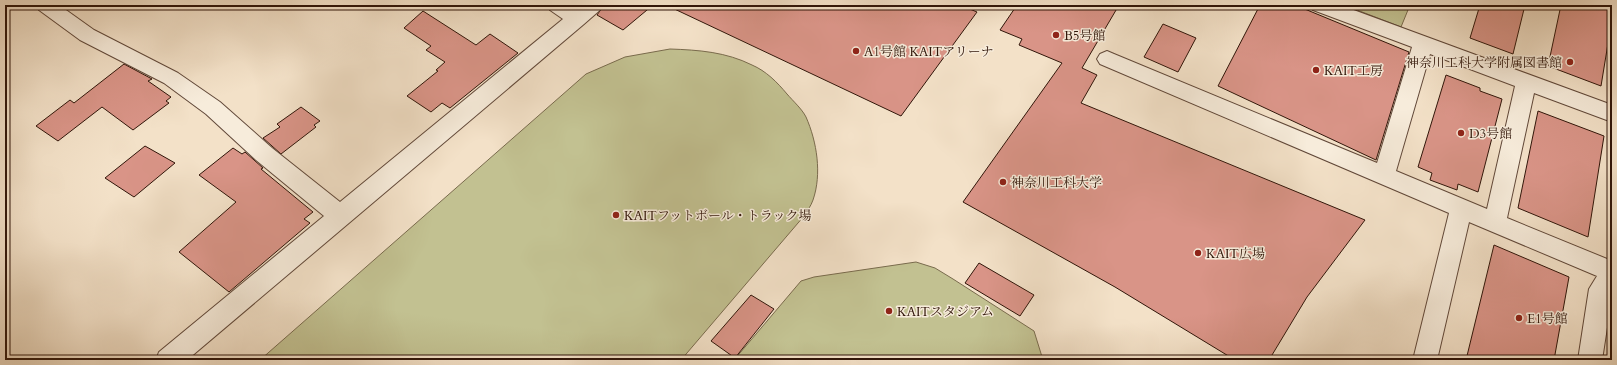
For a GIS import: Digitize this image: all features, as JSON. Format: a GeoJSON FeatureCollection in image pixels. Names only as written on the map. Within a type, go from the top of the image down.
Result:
{"type":"FeatureCollection","features":[{"type":"Feature","properties":{"kind":"street"},"geometry":{"type":"LineString","coordinates":[[46,5],[87,35],[171,78],[201,99],[264,154],[341,216]]}},
{"type":"Feature","properties":{"kind":"street"},"geometry":{"type":"LineString","coordinates":[[556,5],[585,12]]}},
{"type":"Feature","properties":{"kind":"street"},"geometry":{"type":"LineString","coordinates":[[1320,5],[1612,114]]}},
{"type":"Feature","properties":{"kind":"street"},"geometry":{"type":"LineString","coordinates":[[168,360],[585,12]]}},
{"type":"Feature","properties":{"kind":"street"},"geometry":{"type":"LineString","coordinates":[[1384,176],[1423,44]]}},
{"type":"Feature","properties":{"kind":"street"},"geometry":{"type":"LineString","coordinates":[[1107,59],[1612,272]]}},
{"type":"Feature","properties":{"kind":"street"},"geometry":{"type":"LineString","coordinates":[[1495,223],[1526,82]]}},
{"type":"Feature","properties":{"kind":"street"},"geometry":{"type":"LineString","coordinates":[[1425,360],[1461,209]]}},
{"type":"Feature","properties":{"kind":"street"},"geometry":{"type":"LineString","coordinates":[[1590,360],[1601,289],[1612,276]]}},
{"type":"Feature","properties":{"kind":"shaded area"},"geometry":{"type":"Polygon","coordinates":[[[1344,5],[1410,5],[1401,27],[1344,5]]]}},
{"type":"Feature","properties":{"kind":"shaded area","name":"KAITフットボール・トラック場"},"geometry":{"type":"Polygon","coordinates":[[[670,49],[722,54],[757,67],[767,74],[800,108],[806,117],[813,137],[818,169],[816,190],[813,200],[804,216],[681,360],[260,360],[586,74],[625,57],[670,49]]]}},
{"type":"Feature","properties":{"kind":"shaded area","name":"KAITスタジアム"},"geometry":{"type":"Polygon","coordinates":[[[916,262],[935,268],[1034,331],[1043,360],[734,360],[801,281],[814,277],[916,262]]]}},
{"type":"Feature","properties":{"kind":"building"},"geometry":{"type":"Polygon","coordinates":[[[604,5],[653,5],[623,30],[597,15],[604,5]]]}},
{"type":"Feature","properties":{"kind":"building","name":"A1号館 KAITアリーナ"},"geometry":{"type":"Polygon","coordinates":[[[666,5],[960,5],[977,12],[901,116],[666,5]]]}},
{"type":"Feature","properties":{"kind":"building","name":"KAIT広場"},"geometry":{"type":"Polygon","coordinates":[[[1017,5],[1119,5],[1082,68],[1097,75],[1081,103],[1365,220],[1307,297],[1269,360],[1235,360],[1115,287],[963,202],[1062,63],[1019,45],[1022,39],[1000,30],[1017,5]]]}},
{"type":"Feature","properties":{"kind":"building","name":"KAIT工房"},"geometry":{"type":"Polygon","coordinates":[[[1260,5],[1295,5],[1409,52],[1376,160],[1218,86],[1260,5]]]}},
{"type":"Feature","properties":{"kind":"building"},"geometry":{"type":"Polygon","coordinates":[[[1480,5],[1525,5],[1513,54],[1470,38],[1480,5]]]}},
{"type":"Feature","properties":{"kind":"building"},"geometry":{"type":"Polygon","coordinates":[[[1561,5],[1612,5],[1612,19],[1601,86],[1548,66],[1561,5]]]}},
{"type":"Feature","properties":{"kind":"building"},"geometry":{"type":"Polygon","coordinates":[[[423,11],[476,45],[490,34],[518,53],[450,108],[442,103],[431,112],[407,96],[438,71],[436,70],[445,62],[426,50],[431,46],[404,28],[423,11]]]}},
{"type":"Feature","properties":{"kind":"building"},"geometry":{"type":"Polygon","coordinates":[[[1163,24],[1196,38],[1178,72],[1144,57],[1163,24]]]}},
{"type":"Feature","properties":{"kind":"building"},"geometry":{"type":"Polygon","coordinates":[[[124,64],[152,79],[148,81],[171,97],[166,101],[169,103],[133,130],[102,107],[58,141],[36,126],[70,100],[74,103],[124,64]]]}},
{"type":"Feature","properties":{"kind":"building","name":"D3号館"},"geometry":{"type":"Polygon","coordinates":[[[1446,75],[1480,88],[1480,91],[1502,99],[1478,192],[1458,184],[1457,190],[1430,180],[1432,173],[1418,167],[1446,75]]]}},
{"type":"Feature","properties":{"kind":"building"},"geometry":{"type":"Polygon","coordinates":[[[301,107],[320,121],[314,125],[316,127],[281,154],[263,138],[280,127],[277,124],[301,107]]]}},
{"type":"Feature","properties":{"kind":"building"},"geometry":{"type":"Polygon","coordinates":[[[1538,111],[1604,136],[1588,237],[1518,208],[1538,111]]]}},
{"type":"Feature","properties":{"kind":"building"},"geometry":{"type":"Polygon","coordinates":[[[145,146],[175,163],[134,197],[105,178],[145,146]]]}},
{"type":"Feature","properties":{"kind":"building"},"geometry":{"type":"Polygon","coordinates":[[[233,148],[242,154],[245,152],[263,168],[261,169],[313,212],[304,219],[310,223],[229,292],[179,252],[236,202],[199,175],[233,148]]]}},
{"type":"Feature","properties":{"kind":"building","name":"E1号館"},"geometry":{"type":"Polygon","coordinates":[[[1494,245],[1569,277],[1554,360],[1466,360],[1494,245]]]}},
{"type":"Feature","properties":{"kind":"building"},"geometry":{"type":"Polygon","coordinates":[[[979,263],[1034,295],[1020,316],[965,283],[979,263]]]}},
{"type":"Feature","properties":{"kind":"building"},"geometry":{"type":"Polygon","coordinates":[[[751,295],[774,309],[735,358],[711,341],[751,295]]]}},
{"type":"Feature","properties":{"kind":"place","name":"B5号館"},"geometry":{"type":"Point","coordinates":[1056,35]}},
{"type":"Feature","properties":{"kind":"place","name":"A1号館 KAITアリーナ"},"geometry":{"type":"Point","coordinates":[856,51]}},
{"type":"Feature","properties":{"kind":"place","name":"神奈川工科大学附属図書館"},"geometry":{"type":"Point","coordinates":[1570,62]}},
{"type":"Feature","properties":{"kind":"place","name":"KAIT工房"},"geometry":{"type":"Point","coordinates":[1316,70]}},
{"type":"Feature","properties":{"kind":"place","name":"D3号館"},"geometry":{"type":"Point","coordinates":[1461,133]}},
{"type":"Feature","properties":{"kind":"place","name":"神奈川工科大学"},"geometry":{"type":"Point","coordinates":[1003,182]}},
{"type":"Feature","properties":{"kind":"place","name":"KAITフットボール・トラック場"},"geometry":{"type":"Point","coordinates":[616,215]}},
{"type":"Feature","properties":{"kind":"place","name":"KAIT広場"},"geometry":{"type":"Point","coordinates":[1198,253]}},
{"type":"Feature","properties":{"kind":"place","name":"KAITスタジアム"},"geometry":{"type":"Point","coordinates":[889,311]}},
{"type":"Feature","properties":{"kind":"place","name":"E1号館"},"geometry":{"type":"Point","coordinates":[1519,318]}}]}
